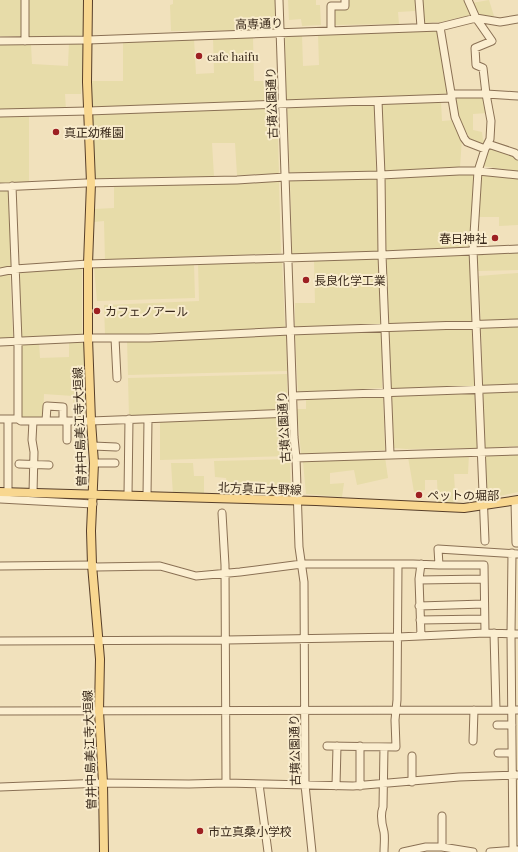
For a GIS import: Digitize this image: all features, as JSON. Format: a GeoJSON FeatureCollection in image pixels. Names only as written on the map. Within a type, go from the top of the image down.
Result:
{"type":"FeatureCollection","features":[{"type":"Feature","properties":{"kind":"main road","name":"曽井中島美江寺大垣線"},"geometry":{"type":"LineString","coordinates":[[88,0],[88,111],[91,183],[88,264],[88,338],[94,463],[92,565],[100,659],[99,711],[103,783],[104,852]]}},
{"type":"Feature","properties":{"kind":"main road","name":"北方真正大野線"},"geometry":{"type":"LineString","coordinates":[[4,492],[447,507],[484,506],[516,501]]}},
{"type":"Feature","properties":{"kind":"street"},"geometry":{"type":"LineString","coordinates":[[25,0],[25,41]]}},
{"type":"Feature","properties":{"kind":"street","name":"古墳公園通り"},"geometry":{"type":"LineString","coordinates":[[279,0],[293,413],[299,547],[304,582],[305,785],[312,852]]}},
{"type":"Feature","properties":{"kind":"street"},"geometry":{"type":"LineString","coordinates":[[331,30],[331,6],[345,6],[345,0]]}},
{"type":"Feature","properties":{"kind":"street"},"geometry":{"type":"LineString","coordinates":[[419,0],[421,28]]}},
{"type":"Feature","properties":{"kind":"street"},"geometry":{"type":"LineString","coordinates":[[468,0],[476,18],[492,41],[475,48],[476,65],[483,68],[491,120],[490,139],[486,146],[478,171],[473,250],[485,540]]}},
{"type":"Feature","properties":{"kind":"street","name":"高専通り"},"geometry":{"type":"LineString","coordinates":[[0,41],[88,40],[331,30],[421,28],[440,27],[476,18],[500,22],[518,19]]}},
{"type":"Feature","properties":{"kind":"street"},"geometry":{"type":"LineString","coordinates":[[440,27],[455,117],[464,138],[468,142],[515,153],[518,156]]}},
{"type":"Feature","properties":{"kind":"street"},"geometry":{"type":"LineString","coordinates":[[0,113],[378,101],[486,94],[518,96]]}},
{"type":"Feature","properties":{"kind":"street"},"geometry":{"type":"LineString","coordinates":[[378,101],[382,255],[390,454]]}},
{"type":"Feature","properties":{"kind":"street"},"geometry":{"type":"LineString","coordinates":[[0,187],[91,183],[381,176],[478,171],[518,175]]}},
{"type":"Feature","properties":{"kind":"street"},"geometry":{"type":"LineString","coordinates":[[12,186],[18,341],[18,419]]}},
{"type":"Feature","properties":{"kind":"street"},"geometry":{"type":"LineString","coordinates":[[0,272],[15,269],[88,264],[382,255],[518,249]]}},
{"type":"Feature","properties":{"kind":"street"},"geometry":{"type":"LineString","coordinates":[[0,342],[88,338],[149,338],[290,331],[518,323]]}},
{"type":"Feature","properties":{"kind":"street"},"geometry":{"type":"LineString","coordinates":[[115,338],[117,378]]}},
{"type":"Feature","properties":{"kind":"street"},"geometry":{"type":"LineString","coordinates":[[293,396],[518,388]]}},
{"type":"Feature","properties":{"kind":"street"},"geometry":{"type":"LineString","coordinates":[[46,421],[47,406],[63,407],[67,440]]}},
{"type":"Feature","properties":{"kind":"street"},"geometry":{"type":"LineString","coordinates":[[0,419],[33,421],[91,421],[293,413]]}},
{"type":"Feature","properties":{"kind":"street"},"geometry":{"type":"LineString","coordinates":[[4,492],[8,419]]}},
{"type":"Feature","properties":{"kind":"street"},"geometry":{"type":"LineString","coordinates":[[147,496],[148,419]]}},
{"type":"Feature","properties":{"kind":"street"},"geometry":{"type":"LineString","coordinates":[[128,495],[129,420]]}},
{"type":"Feature","properties":{"kind":"street"},"geometry":{"type":"LineString","coordinates":[[33,421],[33,493]]}},
{"type":"Feature","properties":{"kind":"street"},"geometry":{"type":"LineString","coordinates":[[93,446],[116,447]]}},
{"type":"Feature","properties":{"kind":"street"},"geometry":{"type":"LineString","coordinates":[[296,458],[518,450]]}},
{"type":"Feature","properties":{"kind":"street"},"geometry":{"type":"LineString","coordinates":[[94,463],[115,462]]}},
{"type":"Feature","properties":{"kind":"street"},"geometry":{"type":"LineString","coordinates":[[19,464],[49,465]]}},
{"type":"Feature","properties":{"kind":"street"},"geometry":{"type":"LineString","coordinates":[[0,499],[93,504]]}},
{"type":"Feature","properties":{"kind":"street"},"geometry":{"type":"LineString","coordinates":[[516,501],[516,543],[518,543]]}},
{"type":"Feature","properties":{"kind":"street"},"geometry":{"type":"LineString","coordinates":[[222,513],[226,640],[226,783]]}},
{"type":"Feature","properties":{"kind":"street"},"geometry":{"type":"LineString","coordinates":[[439,565],[438,549],[515,554],[515,710],[512,725],[512,753],[515,775],[515,850],[490,852]]}},
{"type":"Feature","properties":{"kind":"street"},"geometry":{"type":"LineString","coordinates":[[0,566],[160,566],[196,576],[225,574],[302,564],[484,565],[484,633]]}},
{"type":"Feature","properties":{"kind":"street"},"geometry":{"type":"LineString","coordinates":[[327,746],[396,747],[395,720],[397,711],[398,564]]}},
{"type":"Feature","properties":{"kind":"street"},"geometry":{"type":"LineString","coordinates":[[421,564],[419,580],[421,636]]}},
{"type":"Feature","properties":{"kind":"street"},"geometry":{"type":"LineString","coordinates":[[419,580],[484,580]]}},
{"type":"Feature","properties":{"kind":"street"},"geometry":{"type":"LineString","coordinates":[[419,606],[484,604]]}},
{"type":"Feature","properties":{"kind":"street"},"geometry":{"type":"LineString","coordinates":[[420,620],[484,619]]}},
{"type":"Feature","properties":{"kind":"street"},"geometry":{"type":"LineString","coordinates":[[0,640],[226,640],[398,637],[484,633],[515,634]]}},
{"type":"Feature","properties":{"kind":"street"},"geometry":{"type":"LineString","coordinates":[[494,634],[496,710]]}},
{"type":"Feature","properties":{"kind":"street"},"geometry":{"type":"LineString","coordinates":[[472,741],[474,710]]}},
{"type":"Feature","properties":{"kind":"street"},"geometry":{"type":"LineString","coordinates":[[0,711],[515,710]]}},
{"type":"Feature","properties":{"kind":"street"},"geometry":{"type":"LineString","coordinates":[[497,725],[512,725]]}},
{"type":"Feature","properties":{"kind":"street"},"geometry":{"type":"LineString","coordinates":[[336,786],[337,746]]}},
{"type":"Feature","properties":{"kind":"street"},"geometry":{"type":"LineString","coordinates":[[360,746],[360,786]]}},
{"type":"Feature","properties":{"kind":"street"},"geometry":{"type":"LineString","coordinates":[[384,747],[382,810],[384,852]]}},
{"type":"Feature","properties":{"kind":"street"},"geometry":{"type":"LineString","coordinates":[[498,753],[512,753]]}},
{"type":"Feature","properties":{"kind":"street"},"geometry":{"type":"LineString","coordinates":[[412,756],[412,782]]}},
{"type":"Feature","properties":{"kind":"street"},"geometry":{"type":"LineString","coordinates":[[0,787],[103,783],[226,783],[360,786],[459,777],[515,775]]}},
{"type":"Feature","properties":{"kind":"street"},"geometry":{"type":"LineString","coordinates":[[259,784],[268,852]]}},
{"type":"Feature","properties":{"kind":"street"},"geometry":{"type":"LineString","coordinates":[[440,849],[442,816]]}},
{"type":"Feature","properties":{"kind":"street"},"geometry":{"type":"LineString","coordinates":[[403,852],[426,847],[473,852]]}},
{"type":"Feature","properties":{"kind":"shaded area"},"geometry":{"type":"Polygon","coordinates":[[[0,0],[22,0],[22,36],[0,36],[0,0]]]}},
{"type":"Feature","properties":{"kind":"shaded area"},"geometry":{"type":"Polygon","coordinates":[[[26,0],[86,0],[85,34],[82,36],[27,37],[26,0]]]}},
{"type":"Feature","properties":{"kind":"shaded area"},"geometry":{"type":"Polygon","coordinates":[[[173,0],[276,0],[277,27],[274,30],[171,31],[170,5],[173,4],[173,0]]]}},
{"type":"Feature","properties":{"kind":"shaded area"},"geometry":{"type":"Polygon","coordinates":[[[288,0],[316,0],[316,5],[320,5],[321,25],[302,26],[301,19],[289,20],[288,0]]]}},
{"type":"Feature","properties":{"kind":"shaded area"},"geometry":{"type":"Polygon","coordinates":[[[349,0],[415,0],[415,11],[398,12],[399,24],[334,25],[334,8],[348,8],[349,0]]]}},
{"type":"Feature","properties":{"kind":"shaded area"},"geometry":{"type":"Polygon","coordinates":[[[422,0],[467,0],[470,15],[441,22],[423,23],[422,0]]]}},
{"type":"Feature","properties":{"kind":"shaded area"},"geometry":{"type":"Polygon","coordinates":[[[489,0],[494,16],[491,18],[477,16],[472,3],[489,0]]]}},
{"type":"Feature","properties":{"kind":"shaded area"},"geometry":{"type":"Polygon","coordinates":[[[439,30],[450,93],[445,97],[286,101],[285,35],[302,35],[303,66],[319,65],[318,34],[439,30]]]}},
{"type":"Feature","properties":{"kind":"shaded area"},"geometry":{"type":"Polygon","coordinates":[[[253,37],[254,81],[264,81],[264,103],[91,109],[90,81],[123,81],[123,41],[194,39],[196,74],[214,73],[213,38],[253,37]]]}},
{"type":"Feature","properties":{"kind":"shaded area"},"geometry":{"type":"Polygon","coordinates":[[[69,42],[84,43],[81,94],[65,94],[66,110],[0,111],[0,44],[31,44],[32,64],[68,66],[69,42]]]}},
{"type":"Feature","properties":{"kind":"shaded area"},"geometry":{"type":"Polygon","coordinates":[[[484,95],[487,113],[473,114],[473,130],[482,132],[483,140],[487,141],[485,144],[470,139],[459,118],[456,96],[484,95]]]}},
{"type":"Feature","properties":{"kind":"shaded area"},"geometry":{"type":"Polygon","coordinates":[[[441,101],[442,121],[453,120],[462,138],[460,167],[384,171],[381,103],[441,101]]]}},
{"type":"Feature","properties":{"kind":"shaded area"},"geometry":{"type":"Polygon","coordinates":[[[374,103],[376,171],[290,174],[287,106],[374,103]]]}},
{"type":"Feature","properties":{"kind":"shaded area"},"geometry":{"type":"Polygon","coordinates":[[[277,106],[279,174],[237,175],[235,143],[212,143],[214,177],[93,182],[93,113],[277,106]]]}},
{"type":"Feature","properties":{"kind":"shaded area"},"geometry":{"type":"Polygon","coordinates":[[[29,114],[29,183],[0,184],[0,115],[29,114]]]}},
{"type":"Feature","properties":{"kind":"shaded area"},"geometry":{"type":"Polygon","coordinates":[[[488,148],[511,154],[518,159],[518,171],[482,166],[488,148]]]}},
{"type":"Feature","properties":{"kind":"shaded area"},"geometry":{"type":"Polygon","coordinates":[[[475,174],[471,248],[292,254],[290,180],[475,174]]]}},
{"type":"Feature","properties":{"kind":"shaded area"},"geometry":{"type":"Polygon","coordinates":[[[480,175],[518,177],[518,225],[499,226],[499,217],[477,217],[480,175]]]}},
{"type":"Feature","properties":{"kind":"shaded area"},"geometry":{"type":"Polygon","coordinates":[[[279,181],[281,253],[105,261],[104,221],[94,222],[94,209],[114,208],[114,185],[279,181]]]}},
{"type":"Feature","properties":{"kind":"shaded area"},"geometry":{"type":"Polygon","coordinates":[[[0,190],[9,190],[12,267],[0,268],[0,190]]]}},
{"type":"Feature","properties":{"kind":"shaded area"},"geometry":{"type":"Polygon","coordinates":[[[518,253],[518,270],[478,271],[477,254],[518,253]]]}},
{"type":"Feature","properties":{"kind":"shaded area"},"geometry":{"type":"Polygon","coordinates":[[[471,254],[474,322],[389,323],[386,258],[471,254]]]}},
{"type":"Feature","properties":{"kind":"shaded area"},"geometry":{"type":"Polygon","coordinates":[[[378,258],[381,324],[295,327],[295,303],[315,303],[314,260],[378,258]]]}},
{"type":"Feature","properties":{"kind":"shaded area"},"geometry":{"type":"Polygon","coordinates":[[[282,260],[285,329],[105,335],[104,305],[199,301],[198,263],[282,260]]]}},
{"type":"Feature","properties":{"kind":"shaded area"},"geometry":{"type":"Polygon","coordinates":[[[194,264],[195,298],[97,301],[94,267],[194,264]]]}},
{"type":"Feature","properties":{"kind":"shaded area"},"geometry":{"type":"Polygon","coordinates":[[[82,268],[82,336],[20,338],[18,271],[82,268]]]}},
{"type":"Feature","properties":{"kind":"shaded area"},"geometry":{"type":"Polygon","coordinates":[[[518,273],[518,384],[483,385],[479,276],[518,273]]]}},
{"type":"Feature","properties":{"kind":"shaded area"},"geometry":{"type":"Polygon","coordinates":[[[10,274],[13,338],[0,338],[0,275],[10,274]]]}},
{"type":"Feature","properties":{"kind":"shaded area"},"geometry":{"type":"Polygon","coordinates":[[[475,327],[476,386],[391,389],[389,331],[475,327]]]}},
{"type":"Feature","properties":{"kind":"shaded area"},"geometry":{"type":"Polygon","coordinates":[[[382,332],[382,388],[298,392],[295,334],[382,332]]]}},
{"type":"Feature","properties":{"kind":"shaded area"},"geometry":{"type":"Polygon","coordinates":[[[286,333],[287,371],[128,375],[127,340],[286,333]]]}},
{"type":"Feature","properties":{"kind":"shaded area"},"geometry":{"type":"Polygon","coordinates":[[[84,340],[85,417],[74,417],[73,396],[44,394],[43,419],[23,419],[20,345],[39,342],[40,358],[69,357],[69,341],[84,340]]]}},
{"type":"Feature","properties":{"kind":"shaded area"},"geometry":{"type":"Polygon","coordinates":[[[287,374],[287,413],[129,417],[128,378],[287,374]]]}},
{"type":"Feature","properties":{"kind":"shaded area"},"geometry":{"type":"Polygon","coordinates":[[[518,391],[518,446],[485,448],[482,392],[518,391]]]}},
{"type":"Feature","properties":{"kind":"shaded area"},"geometry":{"type":"Polygon","coordinates":[[[476,392],[478,448],[394,448],[392,396],[476,392]]]}},
{"type":"Feature","properties":{"kind":"shaded area"},"geometry":{"type":"Polygon","coordinates":[[[383,396],[385,450],[301,454],[297,409],[306,409],[306,398],[383,396]]]}},
{"type":"Feature","properties":{"kind":"shaded area"},"geometry":{"type":"Polygon","coordinates":[[[289,416],[290,456],[160,460],[160,420],[289,416]]]}},
{"type":"Feature","properties":{"kind":"shaded area"},"geometry":{"type":"Polygon","coordinates":[[[469,454],[468,474],[454,474],[455,503],[438,502],[437,480],[425,480],[425,490],[414,492],[408,457],[469,454]]]}},
{"type":"Feature","properties":{"kind":"shaded area"},"geometry":{"type":"Polygon","coordinates":[[[518,454],[518,492],[486,499],[484,456],[518,454]]]}},
{"type":"Feature","properties":{"kind":"shaded area"},"geometry":{"type":"Polygon","coordinates":[[[385,457],[388,478],[357,485],[354,470],[330,473],[330,484],[344,483],[342,497],[306,494],[303,462],[385,457]]]}},
{"type":"Feature","properties":{"kind":"shaded area"},"geometry":{"type":"Polygon","coordinates":[[[290,459],[291,497],[228,495],[226,478],[215,477],[214,461],[290,459]]]}},
{"type":"Feature","properties":{"kind":"shaded area"},"geometry":{"type":"Polygon","coordinates":[[[171,463],[193,463],[194,476],[204,476],[204,495],[173,495],[171,463]]]}},
{"type":"Feature","properties":{"kind":"place","name":"cafe haifu"},"geometry":{"type":"Point","coordinates":[199,56]}},
{"type":"Feature","properties":{"kind":"place","name":"真正幼稚園"},"geometry":{"type":"Point","coordinates":[56,132]}},
{"type":"Feature","properties":{"kind":"place","name":"春日神社"},"geometry":{"type":"Point","coordinates":[495,238]}},
{"type":"Feature","properties":{"kind":"place","name":"長良化学工業"},"geometry":{"type":"Point","coordinates":[306,280]}},
{"type":"Feature","properties":{"kind":"place","name":"カフェノアール"},"geometry":{"type":"Point","coordinates":[97,311]}},
{"type":"Feature","properties":{"kind":"place","name":"ペットの堀部"},"geometry":{"type":"Point","coordinates":[419,495]}},
{"type":"Feature","properties":{"kind":"place","name":"市立真桑小学校"},"geometry":{"type":"Point","coordinates":[200,831]}}]}
